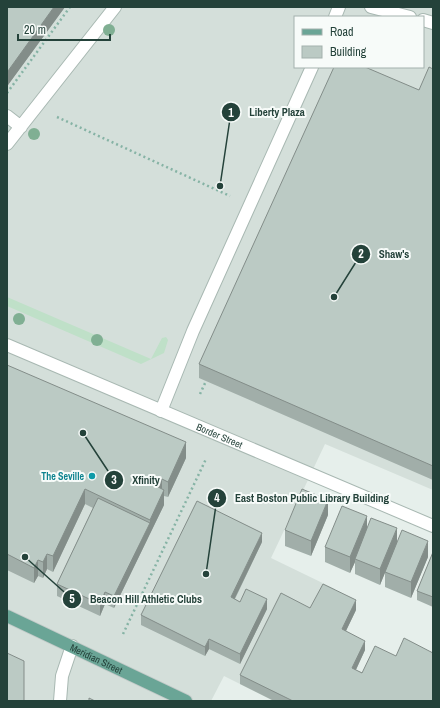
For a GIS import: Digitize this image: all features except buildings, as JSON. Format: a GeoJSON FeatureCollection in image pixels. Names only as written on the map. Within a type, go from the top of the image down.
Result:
{"type":"FeatureCollection","features":[{"type":"Feature","properties":{"kind":"main road","name":"Meridian Street"},"geometry":{"type":"LineString","coordinates":[[7,616],[186,701]]}},
{"type":"Feature","properties":{"kind":"street"},"geometry":{"type":"LineString","coordinates":[[7,144],[116,7]]}},
{"type":"Feature","properties":{"kind":"street"},"geometry":{"type":"LineString","coordinates":[[371,7],[406,16]]}},
{"type":"Feature","properties":{"kind":"street"},"geometry":{"type":"LineString","coordinates":[[161,410],[193,331],[312,68]]}},
{"type":"Feature","properties":{"kind":"street"},"geometry":{"type":"LineString","coordinates":[[7,116],[21,126]]}},
{"type":"Feature","properties":{"kind":"street","name":"Border Street"},"geometry":{"type":"LineString","coordinates":[[7,345],[433,526]]}},
{"type":"Feature","properties":{"kind":"street"},"geometry":{"type":"LineString","coordinates":[[60,701],[62,676],[72,646]]}},
{"type":"Feature","properties":{"kind":"path"},"geometry":{"type":"LineString","coordinates":[[7,93],[70,7]]}},
{"type":"Feature","properties":{"kind":"path"},"geometry":{"type":"LineString","coordinates":[[54,116],[233,198]]}},
{"type":"Feature","properties":{"kind":"path"},"geometry":{"type":"LineString","coordinates":[[200,394],[206,381]]}},
{"type":"Feature","properties":{"kind":"path"},"geometry":{"type":"LineString","coordinates":[[123,634],[206,460]]}},
{"type":"Feature","properties":{"kind":"shaded area"},"geometry":{"type":"Polygon","coordinates":[[[7,7],[433,7],[433,490],[325,444],[271,558],[335,589],[280,701],[274,701],[224,676],[211,701],[7,701],[7,7]]]}},
{"type":"Feature","properties":{"kind":"green space"},"geometry":{"type":"Polygon","coordinates":[[[7,297],[151,359],[162,338],[166,337],[168,340],[164,353],[141,364],[7,306],[7,297]]]}},
{"type":"Feature","properties":{"kind":"place","name":"Liberty Plaza"},"geometry":{"type":"Point","coordinates":[220,186]}},
{"type":"Feature","properties":{"kind":"place","name":"Shaw's"},"geometry":{"type":"Point","coordinates":[334,297]}},
{"type":"Feature","properties":{"kind":"place","name":"Xfinity"},"geometry":{"type":"Point","coordinates":[83,433]}},
{"type":"Feature","properties":{"kind":"place","name":"The Seville"},"geometry":{"type":"Point","coordinates":[92,476]}},
{"type":"Feature","properties":{"kind":"place","name":"Beacon Hill Athletic Clubs"},"geometry":{"type":"Point","coordinates":[25,557]}},
{"type":"Feature","properties":{"kind":"place","name":"East Boston Public Library Building"},"geometry":{"type":"Point","coordinates":[206,574]}}]}
